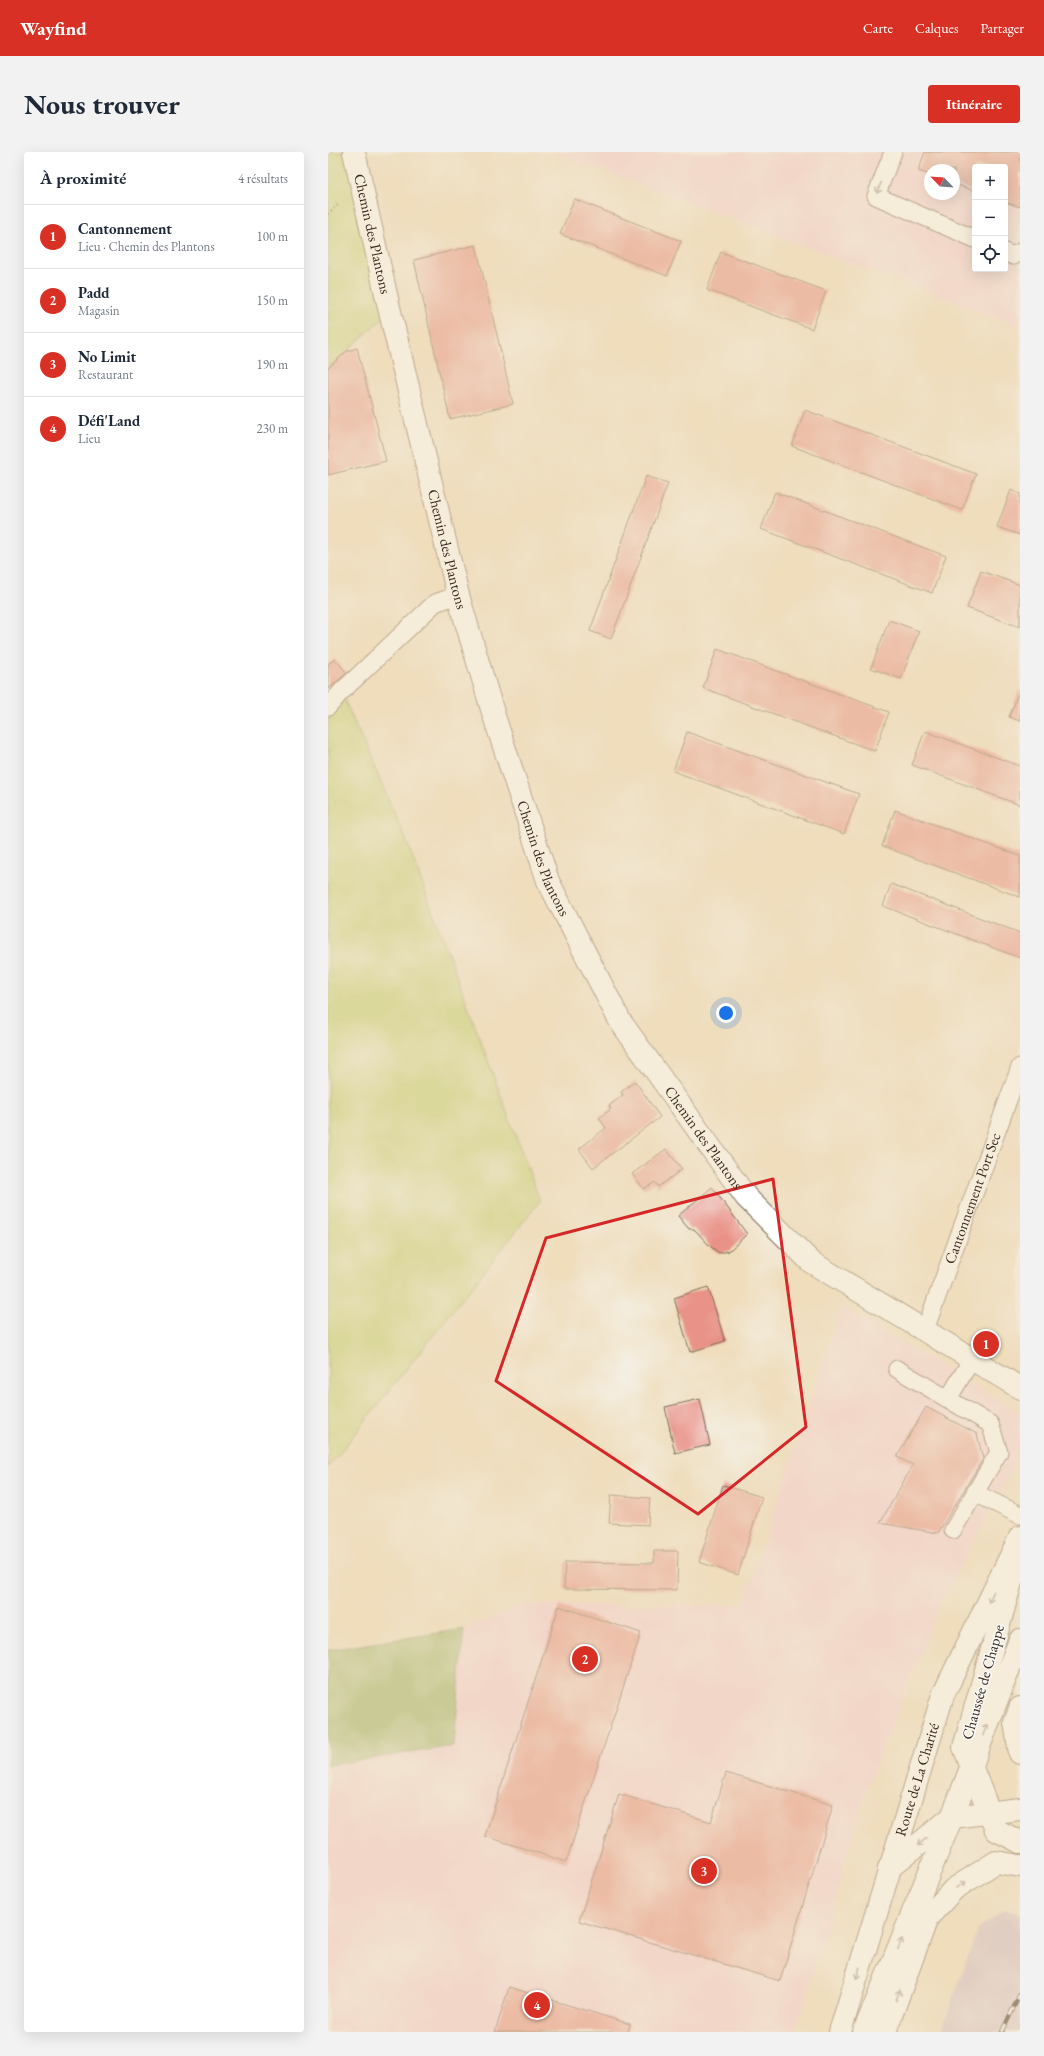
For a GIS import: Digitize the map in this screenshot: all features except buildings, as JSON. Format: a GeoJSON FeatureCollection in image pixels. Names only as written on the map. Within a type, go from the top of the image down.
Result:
{"type":"FeatureCollection","features":[{"type":"Feature","properties":{"kind":"main road","name":"Chemin des Plantons"},"geometry":{"type":"LineString","coordinates":[[354,152],[390,312],[458,595],[494,716],[548,881],[620,1021],[746,1197],[810,1262],[1020,1388]]}},
{"type":"Feature","properties":{"kind":"main road","name":"Route de La Charité"},"geometry":{"type":"LineString","coordinates":[[840,2032],[943,1694],[1020,1537]]}},
{"type":"Feature","properties":{"kind":"main road","name":"Chaussée de Chappe"},"geometry":{"type":"LineString","coordinates":[[1020,1551],[964,1747],[996,1830],[1020,1842]]}},
{"type":"Feature","properties":{"kind":"main road"},"geometry":{"type":"LineString","coordinates":[[864,2032],[952,1817],[1020,1640]]}},
{"type":"Feature","properties":{"kind":"main road"},"geometry":{"type":"LineString","coordinates":[[1020,1708],[1015,1723],[1020,1753]]}},
{"type":"Feature","properties":{"kind":"main road"},"geometry":{"type":"LineString","coordinates":[[889,1868],[952,1817],[989,1811],[1020,1809]]}},
{"type":"Feature","properties":{"kind":"main road"},"geometry":{"type":"LineString","coordinates":[[885,2032],[927,1918],[954,1889],[996,1862],[1020,1866]]}},
{"type":"Feature","properties":{"kind":"lane"},"geometry":{"type":"LineString","coordinates":[[893,152],[876,196],[972,238]]}},
{"type":"Feature","properties":{"kind":"lane"},"geometry":{"type":"LineString","coordinates":[[1008,254],[1013,256],[1020,252]]}},
{"type":"Feature","properties":{"kind":"lane"},"geometry":{"type":"LineString","coordinates":[[328,707],[341,692],[435,603],[458,595]]}},
{"type":"Feature","properties":{"kind":"lane","name":"Cantonnement Port Sec"},"geometry":{"type":"LineString","coordinates":[[925,1330],[1020,1066]]}},
{"type":"Feature","properties":{"kind":"lane"},"geometry":{"type":"LineString","coordinates":[[948,1400],[972,1359]]}},
{"type":"Feature","properties":{"kind":"lane"},"geometry":{"type":"LineString","coordinates":[[897,1369],[990,1424],[999,1452],[953,1530]]}},
{"type":"Feature","properties":{"kind":"lane"},"geometry":{"type":"LineString","coordinates":[[975,1493],[1020,1515]]}},
{"type":"Feature","properties":{"kind":"highlighted area"},"geometry":{"type":"Polygon","coordinates":[[[773,1179],[806,1427],[698,1514],[496,1381],[546,1238],[773,1179]]]}},
{"type":"Feature","properties":{"kind":"shaded area"},"geometry":{"type":"Polygon","coordinates":[[[552,152],[1020,152],[1020,326],[552,152]]]}},
{"type":"Feature","properties":{"kind":"shaded area"},"geometry":{"type":"Polygon","coordinates":[[[842,1307],[1020,1413],[1020,1457],[940,1603],[867,1787],[796,2032],[328,2032],[328,1765],[454,1746],[464,1629],[524,1605],[743,1605],[842,1307]]]}},
{"type":"Feature","properties":{"kind":"shaded area"},"geometry":{"type":"Polygon","coordinates":[[[1005,1909],[1020,1912],[1020,2032],[941,2032],[978,1929],[1005,1909]]]}},
{"type":"Feature","properties":{"kind":"green space"},"geometry":{"type":"Polygon","coordinates":[[[328,152],[354,152],[390,312],[328,368],[328,152]]]}},
{"type":"Feature","properties":{"kind":"green space"},"geometry":{"type":"Polygon","coordinates":[[[341,692],[405,837],[540,1201],[328,1468],[328,707],[341,692]]]}},
{"type":"Feature","properties":{"kind":"green space"},"geometry":{"type":"Polygon","coordinates":[[[464,1629],[454,1746],[328,1765],[328,1650],[464,1629]]]}},
{"type":"Feature","properties":{"kind":"railway"},"geometry":{"type":"LineString","coordinates":[[1002,2032],[1020,1994]]}},
{"type":"Feature","properties":{"kind":"place","name":"Cantonnement"},"geometry":{"type":"Point","coordinates":[986,1344]}},
{"type":"Feature","properties":{"kind":"place","name":"Padd"},"geometry":{"type":"Point","coordinates":[585,1659]}},
{"type":"Feature","properties":{"kind":"place","name":"No Limit"},"geometry":{"type":"Point","coordinates":[704,1871]}},
{"type":"Feature","properties":{"kind":"place","name":"Défi'Land"},"geometry":{"type":"Point","coordinates":[537,2005]}}]}
